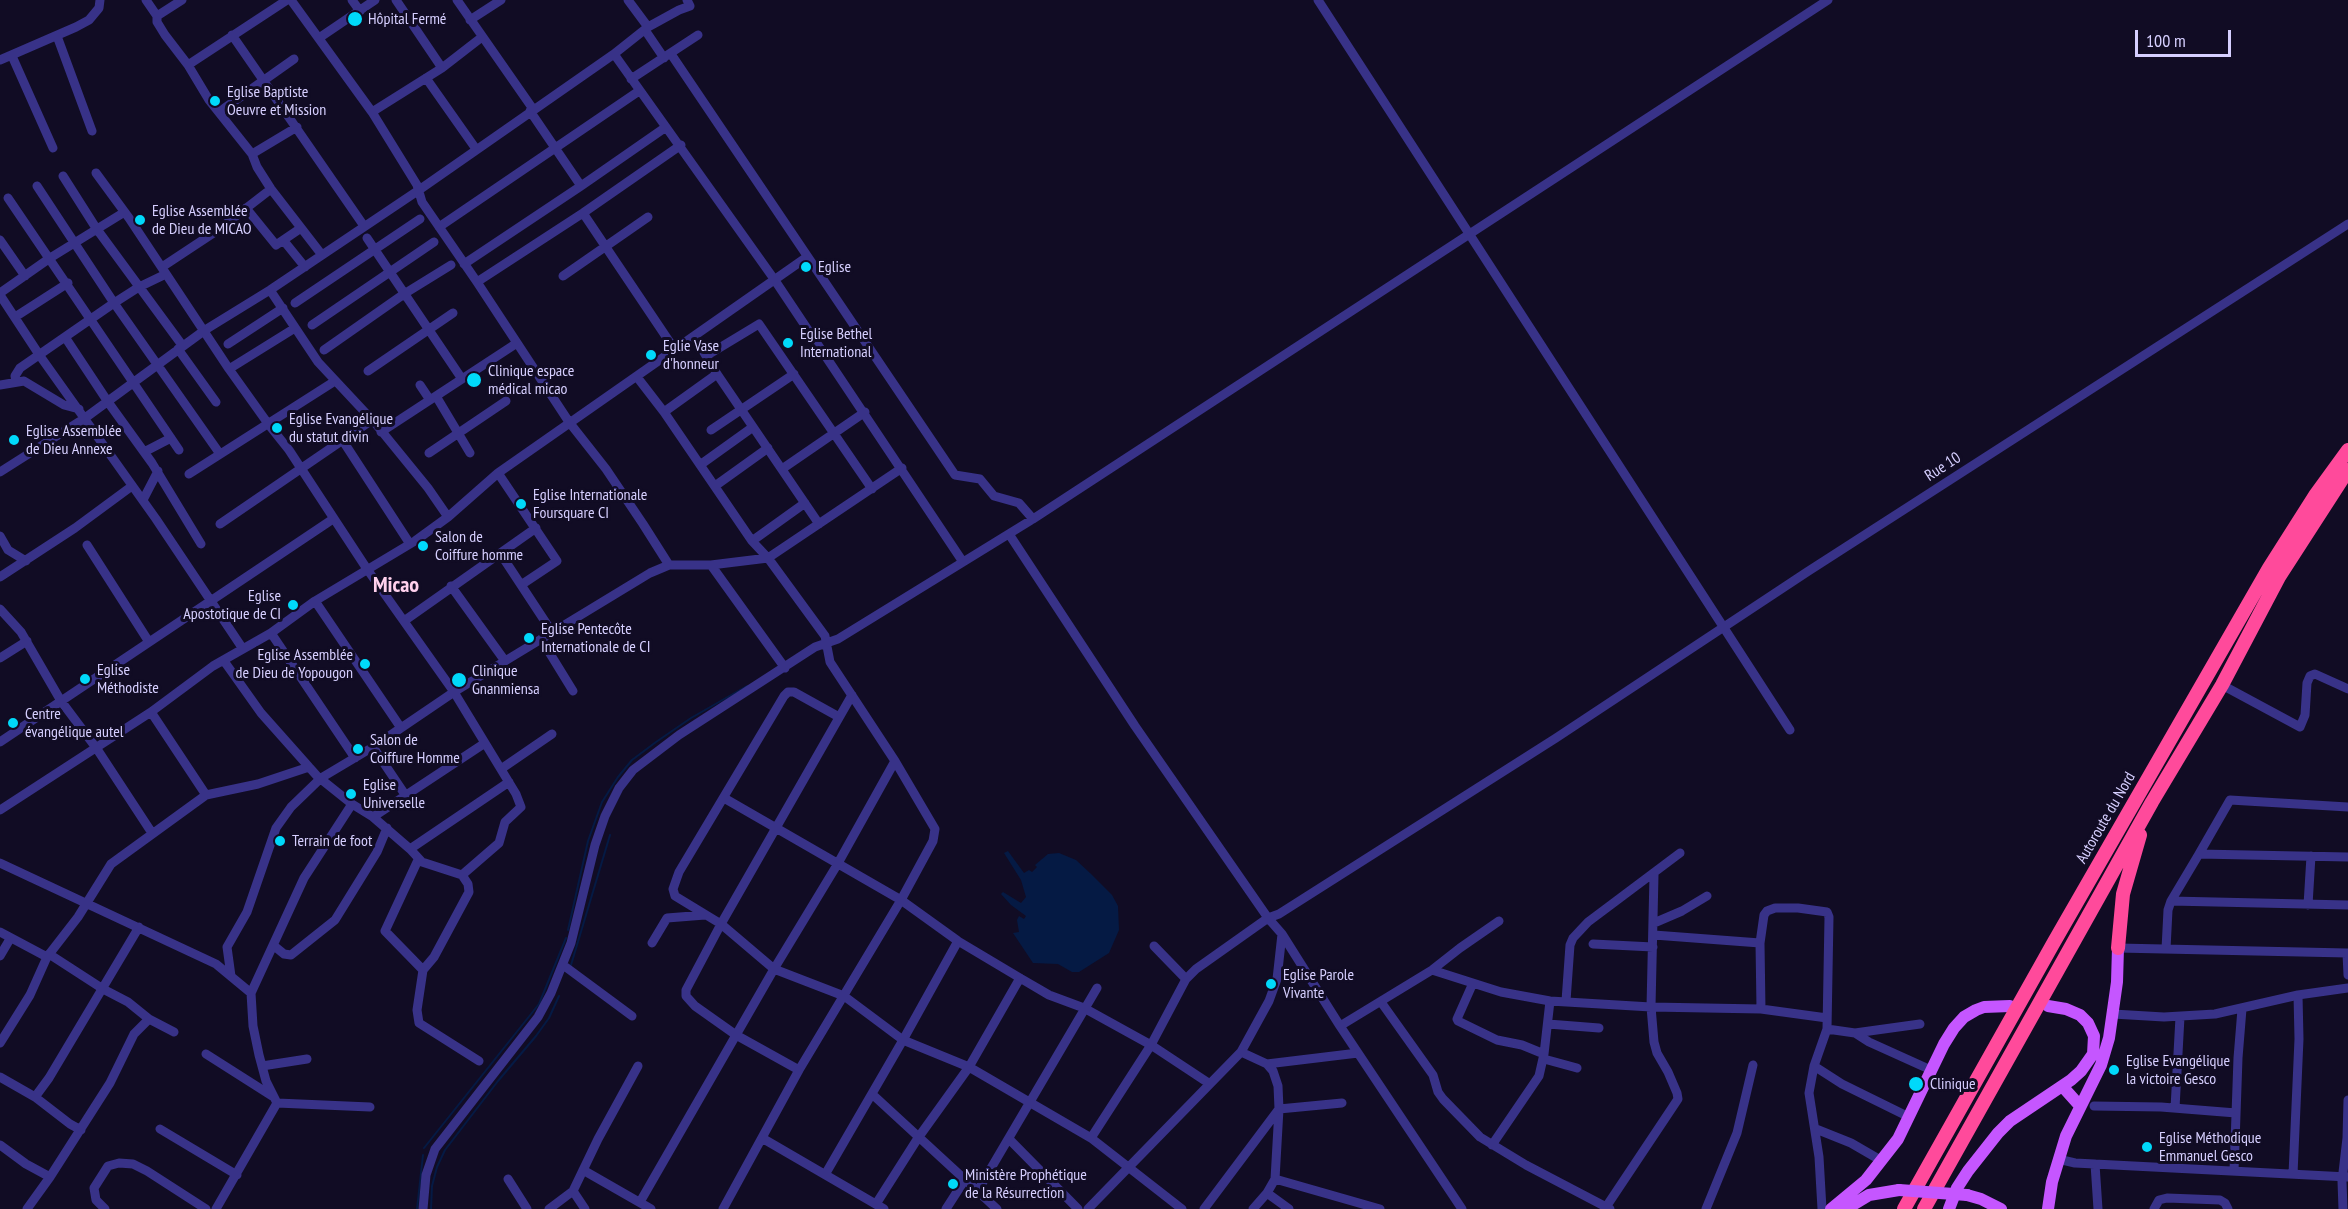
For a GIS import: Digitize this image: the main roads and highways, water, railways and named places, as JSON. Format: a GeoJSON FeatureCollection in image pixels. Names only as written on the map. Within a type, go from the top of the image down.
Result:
{"type":"FeatureCollection","features":[{"type":"Feature","properties":{"kind":"highway","name":"Autoroute du Nord"},"geometry":{"type":"LineString","coordinates":[[1904,1209],[2269,568],[2316,494],[2348,450]]}},
{"type":"Feature","properties":{"kind":"highway","name":"Autoroute du Nord"},"geometry":{"type":"LineString","coordinates":[[1924,1209],[2152,802],[2222,685],[2279,577],[2348,471]]}},
{"type":"Feature","properties":{"kind":"highway"},"geometry":{"type":"LineString","coordinates":[[2118,948],[2123,894],[2152,802]]}},
{"type":"Feature","properties":{"kind":"main road"},"geometry":{"type":"LineString","coordinates":[[2048,1209],[2058,1159],[2069,1128],[2101,1065],[2113,1014],[2118,948]]}},
{"type":"Feature","properties":{"kind":"main road"},"geometry":{"type":"LineString","coordinates":[[1831,1209],[1853,1193],[1882,1161],[1909,1118],[1954,1028],[1964,1017],[1984,1007],[2010,1006]]}},
{"type":"Feature","properties":{"kind":"main road"},"geometry":{"type":"LineString","coordinates":[[1949,1209],[1963,1180],[1998,1133],[2010,1122],[2063,1087],[2089,1061],[2095,1046],[2094,1036],[2088,1023],[2080,1015],[2066,1009],[2048,1006]]}},
{"type":"Feature","properties":{"kind":"main road"},"geometry":{"type":"LineString","coordinates":[[2063,1087],[2080,1106]]}},
{"type":"Feature","properties":{"kind":"main road"},"geometry":{"type":"LineString","coordinates":[[1846,1209],[1869,1195],[1899,1190],[1967,1195],[2001,1209]]}},
{"type":"Feature","properties":{"kind":"water"},"geometry":{"type":"Polygon","coordinates":[[[1008,851],[1024,873],[1029,870],[1032,872],[1037,867],[1035,865],[1048,854],[1059,853],[1076,860],[1112,895],[1118,906],[1119,930],[1109,953],[1079,972],[1072,972],[1058,964],[1033,963],[1013,933],[1019,932],[1017,920],[1019,916],[1024,919],[1026,916],[1001,894],[1003,892],[1021,903],[1026,897],[1021,880],[1004,853],[1008,851]]]}},
{"type":"Feature","properties":{"kind":"waterway"},"geometry":{"type":"LineString","coordinates":[[568,930],[588,841],[602,802],[618,777],[632,760],[656,742],[691,718],[747,686]]}},
{"type":"Feature","properties":{"kind":"waterway"},"geometry":{"type":"LineString","coordinates":[[571,965],[610,835]]}},
{"type":"Feature","properties":{"kind":"waterway"},"geometry":{"type":"LineString","coordinates":[[424,1148],[539,1004],[566,938]]}},
{"type":"Feature","properties":{"kind":"waterway"},"geometry":{"type":"LineString","coordinates":[[431,1209],[432,1186],[445,1150],[536,1036],[549,1018],[559,996]]}},
{"type":"Feature","properties":{"kind":"waterway"},"geometry":{"type":"LineString","coordinates":[[417,1209],[423,1155]]}},
{"type":"Feature","properties":{"kind":"place","name":"Hôpital Fermé"},"geometry":{"type":"Point","coordinates":[355,19]}},
{"type":"Feature","properties":{"kind":"place","name":"Eglise Baptiste Oeuvre et Mission"},"geometry":{"type":"Point","coordinates":[215,101]}},
{"type":"Feature","properties":{"kind":"place","name":"Eglise Assemblée de Dieu de MICAO"},"geometry":{"type":"Point","coordinates":[140,220]}},
{"type":"Feature","properties":{"kind":"place","name":"Eglise"},"geometry":{"type":"Point","coordinates":[806,267]}},
{"type":"Feature","properties":{"kind":"place","name":"Eglise Bethel International"},"geometry":{"type":"Point","coordinates":[788,343]}},
{"type":"Feature","properties":{"kind":"place","name":"Eglie Vase d'honneur"},"geometry":{"type":"Point","coordinates":[651,355]}},
{"type":"Feature","properties":{"kind":"place","name":"Clinique espace médical micao"},"geometry":{"type":"Point","coordinates":[474,380]}},
{"type":"Feature","properties":{"kind":"place","name":"Eglise Evangélique du statut divin"},"geometry":{"type":"Point","coordinates":[277,428]}},
{"type":"Feature","properties":{"kind":"place","name":"Eglise Assemblée de Dieu Annexe"},"geometry":{"type":"Point","coordinates":[14,440]}},
{"type":"Feature","properties":{"kind":"place","name":"Eglise Internationale Foursquare CI"},"geometry":{"type":"Point","coordinates":[521,504]}},
{"type":"Feature","properties":{"kind":"place","name":"Salon de Coiffure homme"},"geometry":{"type":"Point","coordinates":[423,546]}},
{"type":"Feature","properties":{"kind":"place","name":"Eglise Apostotique de CI"},"geometry":{"type":"Point","coordinates":[293,605]}},
{"type":"Feature","properties":{"kind":"place","name":"Eglise Pentecôte Internationale de CI"},"geometry":{"type":"Point","coordinates":[529,638]}},
{"type":"Feature","properties":{"kind":"place","name":"Eglise Assemblée de Dieu de Yopougon"},"geometry":{"type":"Point","coordinates":[365,664]}},
{"type":"Feature","properties":{"kind":"place","name":"Eglise Méthodiste"},"geometry":{"type":"Point","coordinates":[85,679]}},
{"type":"Feature","properties":{"kind":"place","name":"Clinique Gnanmiensa"},"geometry":{"type":"Point","coordinates":[459,680]}},
{"type":"Feature","properties":{"kind":"place","name":"Centre évangélique autel"},"geometry":{"type":"Point","coordinates":[13,723]}},
{"type":"Feature","properties":{"kind":"place","name":"Salon de Coiffure Homme"},"geometry":{"type":"Point","coordinates":[358,749]}},
{"type":"Feature","properties":{"kind":"place","name":"Eglise Universelle"},"geometry":{"type":"Point","coordinates":[351,794]}},
{"type":"Feature","properties":{"kind":"place","name":"Terrain de foot"},"geometry":{"type":"Point","coordinates":[280,841]}},
{"type":"Feature","properties":{"kind":"place","name":"Eglise Parole Vivante"},"geometry":{"type":"Point","coordinates":[1271,984]}},
{"type":"Feature","properties":{"kind":"place","name":"Eglise Evangélique la victoire Gesco"},"geometry":{"type":"Point","coordinates":[2114,1070]}},
{"type":"Feature","properties":{"kind":"place","name":"Clinique"},"geometry":{"type":"Point","coordinates":[1916,1084]}},
{"type":"Feature","properties":{"kind":"place","name":"Eglise Méthodique Emmanuel Gesco"},"geometry":{"type":"Point","coordinates":[2147,1147]}},
{"type":"Feature","properties":{"kind":"place","name":"Ministère Prophétique de la Résurrection"},"geometry":{"type":"Point","coordinates":[953,1184]}},
{"type":"Feature","properties":{"kind":"district","name":"Micao"},"geometry":{"type":"Point","coordinates":[396,586]}}]}
